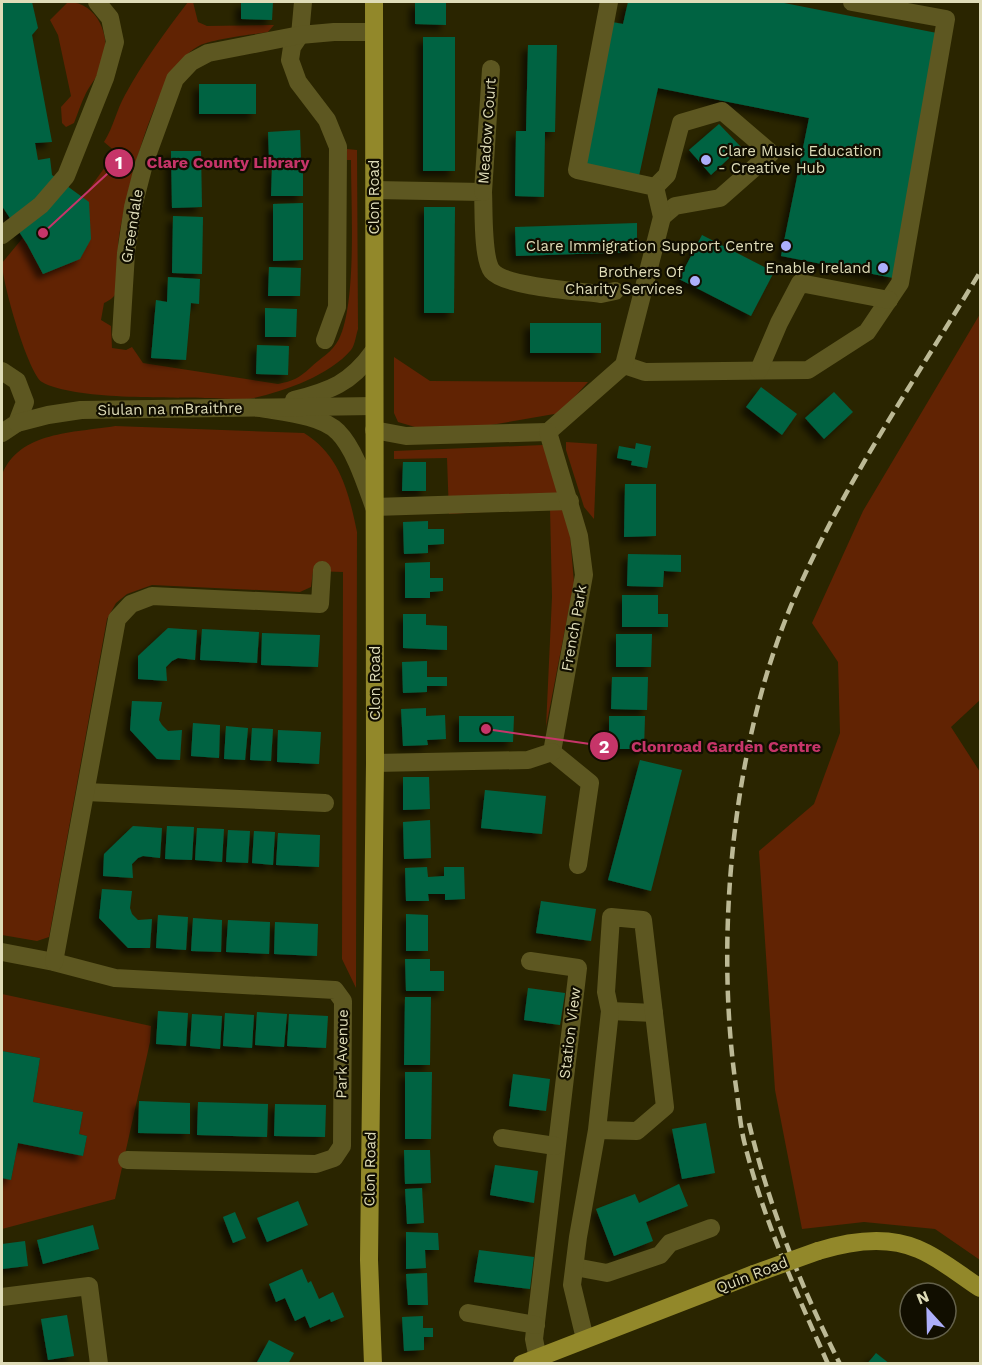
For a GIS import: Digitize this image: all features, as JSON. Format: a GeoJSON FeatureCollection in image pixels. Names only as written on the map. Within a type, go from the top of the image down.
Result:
{"type":"FeatureCollection","features":[{"type":"Feature","properties":{"kind":"main road","name":"Clon Road"},"geometry":{"type":"LineString","coordinates":[[373,1364],[369,1260],[375,764],[374,2]]}},
{"type":"Feature","properties":{"kind":"main road","name":"Quin Road"},"geometry":{"type":"LineString","coordinates":[[532,1362],[585,1339],[754,1274],[846,1242],[879,1240],[917,1248],[981,1288]]}},
{"type":"Feature","properties":{"kind":"street"},"geometry":{"type":"LineString","coordinates":[[2,235],[41,205],[66,176],[105,78],[115,42],[110,18],[97,2]]}},
{"type":"Feature","properties":{"kind":"street"},"geometry":{"type":"LineString","coordinates":[[303,2],[300,35],[292,47],[290,60],[298,82],[327,120],[338,147],[337,307],[325,340]]}},
{"type":"Feature","properties":{"kind":"street"},"geometry":{"type":"LineString","coordinates":[[609,2],[577,170],[655,187]]}},
{"type":"Feature","properties":{"kind":"street"},"geometry":{"type":"LineString","coordinates":[[624,365],[645,372],[808,370],[867,332],[900,283],[946,20],[852,2]]}},
{"type":"Feature","properties":{"kind":"street","name":"Greendale"},"geometry":{"type":"LineString","coordinates":[[121,335],[126,253],[133,207],[144,164],[175,79],[191,62],[208,54],[300,35],[373,32]]}},
{"type":"Feature","properties":{"kind":"street","name":"Meadow Court"},"geometry":{"type":"LineString","coordinates":[[491,69],[483,192],[487,256],[492,270],[506,280],[601,294],[615,291]]}},
{"type":"Feature","properties":{"kind":"street"},"geometry":{"type":"LineString","coordinates":[[655,187],[667,176],[681,123],[722,111],[771,153],[720,198],[675,206],[662,217]]}},
{"type":"Feature","properties":{"kind":"street"},"geometry":{"type":"LineString","coordinates":[[374,430],[406,436],[548,432],[624,365],[662,217],[655,187]]}},
{"type":"Feature","properties":{"kind":"street","name":"Meadow Court"},"geometry":{"type":"LineString","coordinates":[[375,190],[483,192]]}},
{"type":"Feature","properties":{"kind":"street"},"geometry":{"type":"LineString","coordinates":[[759,370],[779,323],[800,283],[889,300]]}},
{"type":"Feature","properties":{"kind":"street","name":"Siulan na mBraithre"},"geometry":{"type":"LineString","coordinates":[[260,408],[335,387],[358,374],[374,352]]}},
{"type":"Feature","properties":{"kind":"street"},"geometry":{"type":"LineString","coordinates":[[2,359],[14,382],[24,410],[7,431]]}},
{"type":"Feature","properties":{"kind":"street","name":"Siulan na mBraithre"},"geometry":{"type":"LineString","coordinates":[[14,382],[51,404],[81,410]]}},
{"type":"Feature","properties":{"kind":"street","name":"Siulan na mBraithre"},"geometry":{"type":"LineString","coordinates":[[7,431],[48,415],[81,410],[374,406]]}},
{"type":"Feature","properties":{"kind":"street","name":"Siulan na mBraithre"},"geometry":{"type":"LineString","coordinates":[[260,408],[309,417],[338,432],[360,469],[374,507]]}},
{"type":"Feature","properties":{"kind":"street","name":"French Park"},"geometry":{"type":"LineString","coordinates":[[548,432],[579,536],[584,575],[552,752]]}},
{"type":"Feature","properties":{"kind":"street"},"geometry":{"type":"LineString","coordinates":[[374,507],[570,501]]}},
{"type":"Feature","properties":{"kind":"street"},"geometry":{"type":"LineString","coordinates":[[54,962],[117,620],[131,604],[152,596],[320,604],[322,570]]}},
{"type":"Feature","properties":{"kind":"street"},"geometry":{"type":"LineString","coordinates":[[375,764],[528,760],[552,752],[590,783],[578,865]]}},
{"type":"Feature","properties":{"kind":"street"},"geometry":{"type":"LineString","coordinates":[[86,792],[325,803]]}},
{"type":"Feature","properties":{"kind":"street"},"geometry":{"type":"LineString","coordinates":[[585,1339],[572,1285],[597,1130],[610,1011],[606,992],[611,917],[643,920],[665,1107],[637,1131],[597,1130]]}},
{"type":"Feature","properties":{"kind":"street","name":"Park Avenue"},"geometry":{"type":"LineString","coordinates":[[2,952],[54,962],[115,978],[334,990],[343,1001],[342,1146],[334,1158],[315,1164],[127,1160]]}},
{"type":"Feature","properties":{"kind":"street","name":"Station View"},"geometry":{"type":"LineString","coordinates":[[530,961],[578,968],[555,1146],[532,1362]]}},
{"type":"Feature","properties":{"kind":"street"},"geometry":{"type":"LineString","coordinates":[[610,1011],[654,1012]]}},
{"type":"Feature","properties":{"kind":"street"},"geometry":{"type":"LineString","coordinates":[[502,1138],[555,1146]]}},
{"type":"Feature","properties":{"kind":"street"},"geometry":{"type":"LineString","coordinates":[[574,1267],[607,1273],[660,1255],[670,1243],[711,1228]]}},
{"type":"Feature","properties":{"kind":"street"},"geometry":{"type":"LineString","coordinates":[[2,1297],[89,1286],[99,1364]]}},
{"type":"Feature","properties":{"kind":"street"},"geometry":{"type":"LineString","coordinates":[[468,1313],[536,1325]]}},
{"type":"Feature","properties":{"kind":"shaded area"},"geometry":{"type":"Polygon","coordinates":[[[68,2],[87,8],[95,15],[106,43],[103,64],[86,93],[74,123],[66,127],[62,123],[61,107],[71,96],[58,35],[50,20],[68,2]]]}},
{"type":"Feature","properties":{"kind":"shaded area"},"geometry":{"type":"Polygon","coordinates":[[[188,2],[193,2],[198,22],[207,26],[274,25],[268,32],[221,40],[197,47],[182,60],[168,80],[145,133],[136,162],[118,243],[117,291],[104,303],[101,320],[111,326],[112,348],[126,350],[132,347],[143,363],[278,384],[299,377],[326,355],[339,339],[345,323],[351,278],[351,160],[347,160],[347,149],[357,150],[358,329],[354,343],[342,359],[306,381],[249,399],[98,395],[56,388],[42,382],[30,362],[11,307],[2,263],[35,223],[68,218],[116,152],[104,142],[122,101],[147,59],[188,2]]]}},
{"type":"Feature","properties":{"kind":"shaded area"},"geometry":{"type":"Polygon","coordinates":[[[980,314],[980,700],[951,727],[980,772],[980,1260],[935,1229],[864,1222],[802,1229],[775,1090],[759,851],[814,804],[840,733],[838,662],[812,623],[863,511],[980,314]]]}},
{"type":"Feature","properties":{"kind":"shaded area"},"geometry":{"type":"Polygon","coordinates":[[[394,357],[430,381],[588,382],[560,413],[439,434],[398,422],[394,413],[394,357]]]}},
{"type":"Feature","properties":{"kind":"shaded area"},"geometry":{"type":"Polygon","coordinates":[[[115,426],[304,433],[326,452],[341,476],[357,532],[356,988],[342,959],[343,572],[313,571],[311,587],[300,592],[152,585],[127,594],[116,603],[107,619],[49,937],[37,941],[2,935],[2,475],[10,461],[34,442],[66,433],[115,426]]]}},
{"type":"Feature","properties":{"kind":"shaded area"},"geometry":{"type":"Polygon","coordinates":[[[566,442],[597,444],[594,519],[584,507],[566,450],[566,442]]]}},
{"type":"Feature","properties":{"kind":"shaded area"},"geometry":{"type":"Polygon","coordinates":[[[543,445],[569,523],[574,583],[546,727],[552,597],[550,508],[449,514],[447,458],[394,459],[394,451],[543,445]]]}},
{"type":"Feature","properties":{"kind":"shaded area"},"geometry":{"type":"Polygon","coordinates":[[[2,994],[151,1026],[150,1042],[115,1199],[2,1229],[2,1178],[11,1180],[18,1143],[83,1156],[87,1136],[79,1134],[83,1112],[33,1102],[40,1058],[2,1051],[2,994]]]}},
{"type":"Feature","properties":{"kind":"building"},"geometry":{"type":"Polygon","coordinates":[[[2,2],[32,2],[38,28],[32,35],[52,142],[35,143],[38,160],[50,158],[52,175],[89,202],[91,239],[80,259],[43,274],[2,206],[2,2]]]}},
{"type":"Feature","properties":{"kind":"building"},"geometry":{"type":"Polygon","coordinates":[[[241,2],[273,2],[272,20],[241,19],[241,2]]]}},
{"type":"Feature","properties":{"kind":"building"},"geometry":{"type":"Polygon","coordinates":[[[415,2],[446,2],[446,25],[415,24],[415,2]]]}},
{"type":"Feature","properties":{"kind":"building"},"geometry":{"type":"Polygon","coordinates":[[[628,2],[779,2],[942,34],[893,278],[781,256],[809,118],[658,88],[639,176],[583,164],[612,22],[623,24],[628,2]]]}},
{"type":"Feature","properties":{"kind":"building"},"geometry":{"type":"Polygon","coordinates":[[[423,37],[455,37],[455,171],[423,171],[423,37]]]}},
{"type":"Feature","properties":{"kind":"building"},"geometry":{"type":"Polygon","coordinates":[[[528,45],[557,45],[555,132],[545,132],[544,197],[515,196],[516,131],[526,131],[528,45]]]}},
{"type":"Feature","properties":{"kind":"building"},"geometry":{"type":"Polygon","coordinates":[[[199,84],[256,84],[256,114],[199,114],[199,84]]]}},
{"type":"Feature","properties":{"kind":"building"},"geometry":{"type":"Polygon","coordinates":[[[719,124],[741,147],[711,175],[689,150],[719,124]]]}},
{"type":"Feature","properties":{"kind":"building"},"geometry":{"type":"Polygon","coordinates":[[[300,130],[301,159],[269,160],[268,132],[300,130]]]}},
{"type":"Feature","properties":{"kind":"building"},"geometry":{"type":"Polygon","coordinates":[[[171,151],[201,151],[202,207],[172,208],[171,151]]]}},
{"type":"Feature","properties":{"kind":"building"},"geometry":{"type":"Polygon","coordinates":[[[272,167],[303,168],[303,196],[271,196],[272,167]]]}},
{"type":"Feature","properties":{"kind":"building"},"geometry":{"type":"Polygon","coordinates":[[[303,203],[303,260],[273,261],[273,204],[303,203]]]}},
{"type":"Feature","properties":{"kind":"building"},"geometry":{"type":"Polygon","coordinates":[[[424,207],[455,207],[454,313],[424,313],[424,207]]]}},
{"type":"Feature","properties":{"kind":"building"},"geometry":{"type":"Polygon","coordinates":[[[173,216],[203,217],[202,274],[172,273],[173,216]]]}},
{"type":"Feature","properties":{"kind":"building"},"geometry":{"type":"Polygon","coordinates":[[[637,223],[637,252],[516,256],[515,227],[637,223]]]}},
{"type":"Feature","properties":{"kind":"building"},"geometry":{"type":"Polygon","coordinates":[[[702,235],[774,272],[751,316],[679,279],[702,235]]]}},
{"type":"Feature","properties":{"kind":"building"},"geometry":{"type":"Polygon","coordinates":[[[269,267],[301,268],[300,296],[268,296],[269,267]]]}},
{"type":"Feature","properties":{"kind":"building"},"geometry":{"type":"Polygon","coordinates":[[[168,277],[200,279],[199,304],[191,303],[186,360],[151,358],[156,300],[167,302],[168,277]]]}},
{"type":"Feature","properties":{"kind":"building"},"geometry":{"type":"Polygon","coordinates":[[[265,308],[297,309],[296,337],[265,337],[265,308]]]}},
{"type":"Feature","properties":{"kind":"building"},"geometry":{"type":"Polygon","coordinates":[[[530,323],[601,323],[601,353],[530,353],[530,323]]]}},
{"type":"Feature","properties":{"kind":"building"},"geometry":{"type":"Polygon","coordinates":[[[257,345],[289,346],[288,375],[256,374],[257,345]]]}},
{"type":"Feature","properties":{"kind":"building"},"geometry":{"type":"Polygon","coordinates":[[[761,387],[797,414],[782,435],[746,407],[761,387]]]}},
{"type":"Feature","properties":{"kind":"building"},"geometry":{"type":"Polygon","coordinates":[[[834,392],[853,412],[824,439],[805,418],[834,392]]]}},
{"type":"Feature","properties":{"kind":"building"},"geometry":{"type":"Polygon","coordinates":[[[636,443],[651,446],[647,468],[631,465],[632,461],[617,458],[619,446],[635,449],[636,443]]]}},
{"type":"Feature","properties":{"kind":"building"},"geometry":{"type":"Polygon","coordinates":[[[403,462],[426,462],[426,491],[402,491],[403,462]]]}},
{"type":"Feature","properties":{"kind":"building"},"geometry":{"type":"Polygon","coordinates":[[[625,484],[656,484],[656,536],[624,537],[625,484]]]}},
{"type":"Feature","properties":{"kind":"building"},"geometry":{"type":"Polygon","coordinates":[[[428,521],[428,529],[444,529],[444,544],[428,545],[428,553],[404,554],[403,522],[428,521]]]}},
{"type":"Feature","properties":{"kind":"building"},"geometry":{"type":"Polygon","coordinates":[[[628,554],[681,555],[681,572],[664,571],[663,587],[627,586],[628,554]]]}},
{"type":"Feature","properties":{"kind":"building"},"geometry":{"type":"Polygon","coordinates":[[[430,562],[430,578],[443,578],[443,591],[430,592],[430,598],[405,598],[405,563],[430,562]]]}},
{"type":"Feature","properties":{"kind":"building"},"geometry":{"type":"Polygon","coordinates":[[[622,595],[658,595],[658,614],[668,614],[668,627],[622,627],[622,595]]]}},
{"type":"Feature","properties":{"kind":"building"},"geometry":{"type":"Polygon","coordinates":[[[403,614],[426,614],[426,625],[447,626],[447,650],[403,648],[403,614]]]}},
{"type":"Feature","properties":{"kind":"building"},"geometry":{"type":"Polygon","coordinates":[[[168,628],[197,630],[195,660],[178,658],[172,661],[166,667],[167,681],[138,679],[138,656],[168,628]]]}},
{"type":"Feature","properties":{"kind":"building"},"geometry":{"type":"Polygon","coordinates":[[[202,629],[259,632],[257,663],[200,660],[202,629]]]}},
{"type":"Feature","properties":{"kind":"building"},"geometry":{"type":"Polygon","coordinates":[[[262,633],[320,635],[318,667],[261,665],[262,633]]]}},
{"type":"Feature","properties":{"kind":"building"},"geometry":{"type":"Polygon","coordinates":[[[616,634],[652,634],[651,667],[616,667],[616,634]]]}},
{"type":"Feature","properties":{"kind":"building"},"geometry":{"type":"Polygon","coordinates":[[[427,661],[427,677],[447,677],[447,686],[427,686],[427,692],[403,693],[402,662],[427,661]]]}},
{"type":"Feature","properties":{"kind":"building"},"geometry":{"type":"Polygon","coordinates":[[[612,677],[648,677],[647,710],[611,709],[612,677]]]}},
{"type":"Feature","properties":{"kind":"building"},"geometry":{"type":"Polygon","coordinates":[[[132,701],[162,702],[159,720],[162,725],[168,731],[182,730],[180,760],[157,759],[130,730],[132,701]]]}},
{"type":"Feature","properties":{"kind":"building"},"geometry":{"type":"Polygon","coordinates":[[[426,708],[426,716],[445,715],[446,739],[427,740],[428,745],[403,746],[401,709],[426,708]]]}},
{"type":"Feature","properties":{"kind":"building"},"geometry":{"type":"Polygon","coordinates":[[[459,716],[514,716],[513,742],[459,742],[459,716]]]}},
{"type":"Feature","properties":{"kind":"building"},"geometry":{"type":"Polygon","coordinates":[[[609,716],[645,716],[644,749],[609,749],[609,716]]]}},
{"type":"Feature","properties":{"kind":"building"},"geometry":{"type":"Polygon","coordinates":[[[193,723],[220,725],[219,758],[191,756],[193,723]]]}},
{"type":"Feature","properties":{"kind":"building"},"geometry":{"type":"Polygon","coordinates":[[[226,726],[248,728],[245,760],[224,759],[226,726]]]}},
{"type":"Feature","properties":{"kind":"building"},"geometry":{"type":"Polygon","coordinates":[[[252,728],[273,729],[271,761],[250,760],[252,728]]]}},
{"type":"Feature","properties":{"kind":"building"},"geometry":{"type":"Polygon","coordinates":[[[278,730],[321,732],[319,764],[277,762],[278,730]]]}},
{"type":"Feature","properties":{"kind":"building"},"geometry":{"type":"Polygon","coordinates":[[[640,760],[682,770],[651,891],[608,880],[640,760]]]}},
{"type":"Feature","properties":{"kind":"building"},"geometry":{"type":"Polygon","coordinates":[[[403,777],[429,777],[430,809],[403,810],[403,777]]]}},
{"type":"Feature","properties":{"kind":"building"},"geometry":{"type":"Polygon","coordinates":[[[485,790],[546,796],[542,834],[481,828],[485,790]]]}},
{"type":"Feature","properties":{"kind":"building"},"geometry":{"type":"Polygon","coordinates":[[[430,820],[431,858],[404,859],[403,822],[430,820]]]}},
{"type":"Feature","properties":{"kind":"building"},"geometry":{"type":"Polygon","coordinates":[[[133,826],[162,828],[160,858],[143,856],[138,858],[132,864],[133,878],[103,876],[104,854],[133,826]]]}},
{"type":"Feature","properties":{"kind":"building"},"geometry":{"type":"Polygon","coordinates":[[[167,826],[194,827],[192,860],[165,859],[167,826]]]}},
{"type":"Feature","properties":{"kind":"building"},"geometry":{"type":"Polygon","coordinates":[[[197,828],[224,829],[222,862],[195,860],[197,828]]]}},
{"type":"Feature","properties":{"kind":"building"},"geometry":{"type":"Polygon","coordinates":[[[228,830],[250,831],[248,863],[226,862],[228,830]]]}},
{"type":"Feature","properties":{"kind":"building"},"geometry":{"type":"Polygon","coordinates":[[[254,831],[275,832],[273,865],[252,863],[254,831]]]}},
{"type":"Feature","properties":{"kind":"building"},"geometry":{"type":"Polygon","coordinates":[[[278,833],[320,835],[319,867],[276,865],[278,833]]]}},
{"type":"Feature","properties":{"kind":"building"},"geometry":{"type":"Polygon","coordinates":[[[427,867],[428,877],[444,876],[444,867],[464,867],[465,899],[445,900],[445,894],[428,894],[429,901],[406,901],[405,868],[427,867]]]}},
{"type":"Feature","properties":{"kind":"building"},"geometry":{"type":"Polygon","coordinates":[[[102,889],[132,891],[130,908],[132,914],[138,920],[152,919],[150,948],[128,948],[99,918],[102,889]]]}},
{"type":"Feature","properties":{"kind":"building"},"geometry":{"type":"Polygon","coordinates":[[[541,901],[596,909],[591,941],[536,933],[541,901]]]}},
{"type":"Feature","properties":{"kind":"building"},"geometry":{"type":"Polygon","coordinates":[[[406,914],[428,915],[428,951],[406,951],[406,914]]]}},
{"type":"Feature","properties":{"kind":"building"},"geometry":{"type":"Polygon","coordinates":[[[158,915],[188,917],[186,950],[156,948],[158,915]]]}},
{"type":"Feature","properties":{"kind":"building"},"geometry":{"type":"Polygon","coordinates":[[[193,918],[222,920],[221,952],[191,951],[193,918]]]}},
{"type":"Feature","properties":{"kind":"building"},"geometry":{"type":"Polygon","coordinates":[[[228,920],[270,922],[269,954],[226,952],[228,920]]]}},
{"type":"Feature","properties":{"kind":"building"},"geometry":{"type":"Polygon","coordinates":[[[275,922],[318,924],[317,956],[274,954],[275,922]]]}},
{"type":"Feature","properties":{"kind":"building"},"geometry":{"type":"Polygon","coordinates":[[[405,959],[430,959],[430,971],[444,971],[444,991],[406,991],[405,959]]]}},
{"type":"Feature","properties":{"kind":"building"},"geometry":{"type":"Polygon","coordinates":[[[528,988],[565,993],[560,1025],[524,1020],[528,988]]]}},
{"type":"Feature","properties":{"kind":"building"},"geometry":{"type":"Polygon","coordinates":[[[405,997],[431,997],[430,1065],[404,1065],[405,997]]]}},
{"type":"Feature","properties":{"kind":"building"},"geometry":{"type":"Polygon","coordinates":[[[158,1011],[188,1013],[186,1046],[156,1044],[158,1011]]]}},
{"type":"Feature","properties":{"kind":"building"},"geometry":{"type":"Polygon","coordinates":[[[257,1012],[287,1014],[284,1047],[255,1045],[257,1012]]]}},
{"type":"Feature","properties":{"kind":"building"},"geometry":{"type":"Polygon","coordinates":[[[225,1013],[254,1015],[252,1048],[223,1046],[225,1013]]]}},
{"type":"Feature","properties":{"kind":"building"},"geometry":{"type":"Polygon","coordinates":[[[192,1014],[222,1016],[220,1049],[190,1046],[192,1014]]]}},
{"type":"Feature","properties":{"kind":"building"},"geometry":{"type":"Polygon","coordinates":[[[289,1014],[328,1016],[326,1048],[287,1046],[289,1014]]]}},
{"type":"Feature","properties":{"kind":"building"},"geometry":{"type":"Polygon","coordinates":[[[2,1051],[40,1058],[33,1102],[83,1112],[79,1134],[87,1136],[83,1156],[18,1143],[11,1180],[2,1178],[2,1051]]]}},
{"type":"Feature","properties":{"kind":"building"},"geometry":{"type":"Polygon","coordinates":[[[405,1072],[432,1072],[431,1139],[405,1139],[405,1072]]]}},
{"type":"Feature","properties":{"kind":"building"},"geometry":{"type":"Polygon","coordinates":[[[513,1074],[550,1079],[546,1111],[509,1106],[513,1074]]]}},
{"type":"Feature","properties":{"kind":"building"},"geometry":{"type":"Polygon","coordinates":[[[139,1101],[190,1103],[190,1134],[138,1133],[139,1101]]]}},
{"type":"Feature","properties":{"kind":"building"},"geometry":{"type":"Polygon","coordinates":[[[198,1102],[268,1104],[267,1137],[197,1135],[198,1102]]]}},
{"type":"Feature","properties":{"kind":"building"},"geometry":{"type":"Polygon","coordinates":[[[275,1104],[326,1105],[325,1137],[274,1136],[275,1104]]]}},
{"type":"Feature","properties":{"kind":"building"},"geometry":{"type":"Polygon","coordinates":[[[706,1123],[715,1173],[682,1179],[672,1129],[706,1123]]]}},
{"type":"Feature","properties":{"kind":"building"},"geometry":{"type":"Polygon","coordinates":[[[404,1150],[430,1150],[431,1183],[405,1184],[404,1150]]]}},
{"type":"Feature","properties":{"kind":"building"},"geometry":{"type":"Polygon","coordinates":[[[495,1165],[538,1171],[534,1203],[490,1195],[495,1165]]]}},
{"type":"Feature","properties":{"kind":"building"},"geometry":{"type":"Polygon","coordinates":[[[679,1184],[688,1206],[646,1222],[653,1241],[614,1256],[596,1209],[635,1194],[639,1203],[679,1184]]]}},
{"type":"Feature","properties":{"kind":"building"},"geometry":{"type":"Polygon","coordinates":[[[422,1188],[424,1223],[407,1224],[405,1189],[422,1188]]]}},
{"type":"Feature","properties":{"kind":"building"},"geometry":{"type":"Polygon","coordinates":[[[298,1201],[308,1225],[267,1242],[257,1218],[298,1201]]]}},
{"type":"Feature","properties":{"kind":"building"},"geometry":{"type":"Polygon","coordinates":[[[235,1212],[246,1238],[233,1243],[223,1217],[235,1212]]]}},
{"type":"Feature","properties":{"kind":"building"},"geometry":{"type":"Polygon","coordinates":[[[93,1225],[99,1249],[43,1264],[37,1240],[93,1225]]]}},
{"type":"Feature","properties":{"kind":"building"},"geometry":{"type":"Polygon","coordinates":[[[406,1232],[438,1233],[439,1250],[425,1250],[426,1268],[406,1269],[406,1232]]]}},
{"type":"Feature","properties":{"kind":"building"},"geometry":{"type":"Polygon","coordinates":[[[25,1241],[28,1266],[2,1269],[2,1244],[25,1241]]]}},
{"type":"Feature","properties":{"kind":"building"},"geometry":{"type":"Polygon","coordinates":[[[479,1250],[534,1257],[530,1289],[474,1282],[479,1250]]]}},
{"type":"Feature","properties":{"kind":"building"},"geometry":{"type":"Polygon","coordinates":[[[302,1269],[308,1283],[311,1281],[319,1299],[333,1292],[344,1317],[331,1322],[330,1319],[310,1328],[305,1316],[295,1321],[285,1298],[276,1302],[269,1284],[302,1269]]]}},
{"type":"Feature","properties":{"kind":"building"},"geometry":{"type":"Polygon","coordinates":[[[427,1273],[428,1305],[408,1305],[406,1274],[427,1273]]]}},
{"type":"Feature","properties":{"kind":"building"},"geometry":{"type":"Polygon","coordinates":[[[67,1315],[74,1356],[48,1360],[41,1319],[67,1315]]]}},
{"type":"Feature","properties":{"kind":"building"},"geometry":{"type":"Polygon","coordinates":[[[423,1316],[423,1328],[433,1328],[433,1337],[424,1337],[424,1350],[404,1351],[402,1317],[423,1316]]]}},
{"type":"Feature","properties":{"kind":"building"},"geometry":{"type":"Polygon","coordinates":[[[269,1340],[294,1353],[288,1364],[256,1364],[269,1340]]]}},
{"type":"Feature","properties":{"kind":"building"},"geometry":{"type":"Polygon","coordinates":[[[876,1353],[890,1364],[867,1364],[876,1353]]]}},
{"type":"Feature","properties":{"kind":"railway"},"geometry":{"type":"LineString","coordinates":[[828,1364],[771,1229],[742,1131],[730,1027],[727,965],[734,835],[757,708],[775,648],[797,592],[816,550],[860,469],[980,272]]}},
{"type":"Feature","properties":{"kind":"railway"},"geometry":{"type":"LineString","coordinates":[[749,1123],[766,1185],[787,1246],[840,1364]]}},
{"type":"Feature","properties":{"kind":"place","name":"Clare Music Education - Creative Hub"},"geometry":{"type":"Point","coordinates":[706,160]}},
{"type":"Feature","properties":{"kind":"place","name":"Clare County Library"},"geometry":{"type":"Point","coordinates":[43,233]}},
{"type":"Feature","properties":{"kind":"place","name":"Clare Immigration Support Centre"},"geometry":{"type":"Point","coordinates":[786,246]}},
{"type":"Feature","properties":{"kind":"place","name":"Enable Ireland"},"geometry":{"type":"Point","coordinates":[883,268]}},
{"type":"Feature","properties":{"kind":"place","name":"Brothers Of Charity Services"},"geometry":{"type":"Point","coordinates":[695,281]}},
{"type":"Feature","properties":{"kind":"place","name":"Clonroad Garden Centre"},"geometry":{"type":"Point","coordinates":[486,729]}}]}
